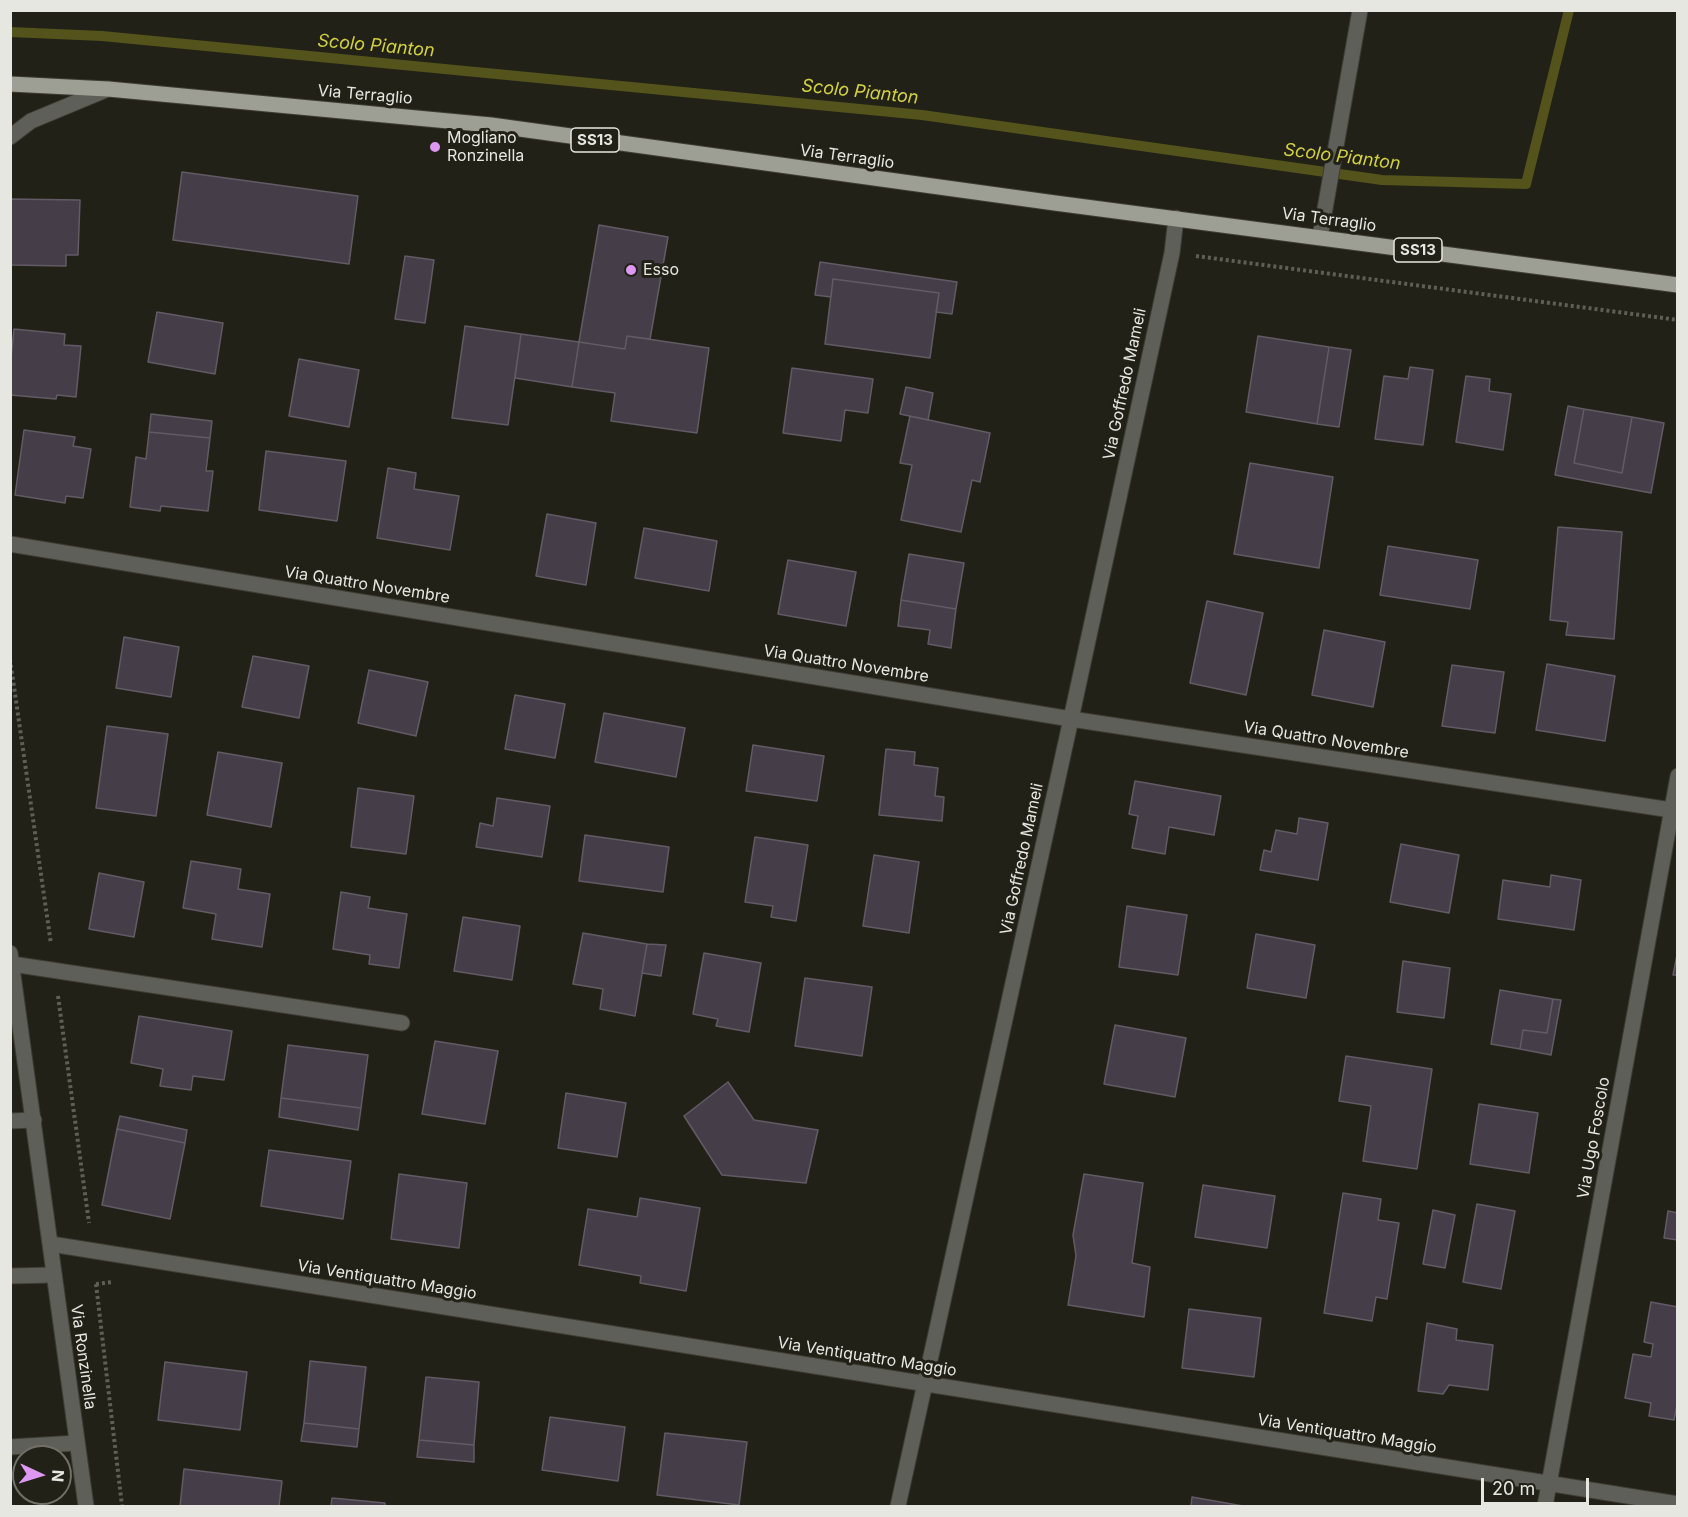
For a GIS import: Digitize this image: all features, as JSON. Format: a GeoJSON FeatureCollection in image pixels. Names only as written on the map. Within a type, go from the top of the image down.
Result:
{"type":"FeatureCollection","features":[{"type":"Feature","properties":{"kind":"main road","name":"Via Terraglio"},"geometry":{"type":"LineString","coordinates":[[10,84],[108,89],[491,125],[1043,202],[1677,285]]}},
{"type":"Feature","properties":{"kind":"street"},"geometry":{"type":"LineString","coordinates":[[1320,237],[1360,10]]}},
{"type":"Feature","properties":{"kind":"street"},"geometry":{"type":"LineString","coordinates":[[10,137],[31,121],[108,89]]}},
{"type":"Feature","properties":{"kind":"street","name":"Via Goffredo Mameli"},"geometry":{"type":"LineString","coordinates":[[898,1506],[1172,253],[1176,218]]}},
{"type":"Feature","properties":{"kind":"street","name":"Via Quattro Novembre"},"geometry":{"type":"LineString","coordinates":[[10,544],[1071,719],[1674,810]]}},
{"type":"Feature","properties":{"kind":"street","name":"Via Ugo Foscolo"},"geometry":{"type":"LineString","coordinates":[[1545,1506],[1674,810],[1677,776]]}},
{"type":"Feature","properties":{"kind":"street"},"geometry":{"type":"LineString","coordinates":[[11,958],[55,970],[402,1023]]}},
{"type":"Feature","properties":{"kind":"street","name":"Via Ronzinella"},"geometry":{"type":"LineString","coordinates":[[11,958],[15,1020],[34,1120],[86,1506]]}},
{"type":"Feature","properties":{"kind":"street"},"geometry":{"type":"LineString","coordinates":[[10,1121],[34,1120]]}},
{"type":"Feature","properties":{"kind":"street","name":"Via Ventiquattro Maggio"},"geometry":{"type":"LineString","coordinates":[[51,1244],[1677,1504]]}},
{"type":"Feature","properties":{"kind":"street"},"geometry":{"type":"LineString","coordinates":[[10,1276],[54,1275]]}},
{"type":"Feature","properties":{"kind":"street"},"geometry":{"type":"LineString","coordinates":[[10,1446],[77,1443]]}},
{"type":"Feature","properties":{"kind":"path"},"geometry":{"type":"LineString","coordinates":[[1172,253],[1677,320]]}},
{"type":"Feature","properties":{"kind":"path"},"geometry":{"type":"LineString","coordinates":[[10,659],[12,687],[55,970],[92,1251],[122,1506]]}},
{"type":"Feature","properties":{"kind":"building"},"geometry":{"type":"Polygon","coordinates":[[[182,172],[358,196],[349,264],[173,240],[182,172]]]}},
{"type":"Feature","properties":{"kind":"building"},"geometry":{"type":"Polygon","coordinates":[[[10,199],[80,200],[78,255],[66,255],[66,266],[10,265],[10,199]]]}},
{"type":"Feature","properties":{"kind":"building"},"geometry":{"type":"Polygon","coordinates":[[[599,225],[668,237],[650,339],[627,336],[625,349],[579,342],[599,225]]]}},
{"type":"Feature","properties":{"kind":"building"},"geometry":{"type":"Polygon","coordinates":[[[405,256],[434,260],[425,323],[395,319],[405,256]]]}},
{"type":"Feature","properties":{"kind":"building"},"geometry":{"type":"Polygon","coordinates":[[[820,262],[957,282],[952,314],[936,312],[939,293],[833,279],[831,297],[815,295],[820,262]]]}},
{"type":"Feature","properties":{"kind":"building"},"geometry":{"type":"Polygon","coordinates":[[[833,279],[939,293],[930,358],[825,344],[833,279]]]}},
{"type":"Feature","properties":{"kind":"building"},"geometry":{"type":"Polygon","coordinates":[[[157,312],[223,323],[215,374],[148,362],[157,312]]]}},
{"type":"Feature","properties":{"kind":"building"},"geometry":{"type":"Polygon","coordinates":[[[465,326],[521,334],[508,425],[452,418],[465,326]]]}},
{"type":"Feature","properties":{"kind":"building"},"geometry":{"type":"Polygon","coordinates":[[[14,329],[65,334],[64,345],[81,346],[76,397],[57,395],[56,399],[10,395],[14,329]]]}},
{"type":"Feature","properties":{"kind":"building"},"geometry":{"type":"Polygon","coordinates":[[[521,334],[579,342],[572,387],[515,378],[521,334]]]}},
{"type":"Feature","properties":{"kind":"building"},"geometry":{"type":"Polygon","coordinates":[[[627,336],[709,348],[697,433],[611,421],[615,393],[572,387],[579,342],[625,349],[627,336]]]}},
{"type":"Feature","properties":{"kind":"building"},"geometry":{"type":"Polygon","coordinates":[[[1258,336],[1329,347],[1317,424],[1246,412],[1258,336]]]}},
{"type":"Feature","properties":{"kind":"building"},"geometry":{"type":"Polygon","coordinates":[[[1329,347],[1351,350],[1339,427],[1317,424],[1329,347]]]}},
{"type":"Feature","properties":{"kind":"building"},"geometry":{"type":"Polygon","coordinates":[[[299,359],[359,370],[349,427],[289,416],[299,359]]]}},
{"type":"Feature","properties":{"kind":"building"},"geometry":{"type":"Polygon","coordinates":[[[1410,367],[1433,370],[1423,445],[1375,439],[1384,376],[1408,379],[1410,367]]]}},
{"type":"Feature","properties":{"kind":"building"},"geometry":{"type":"Polygon","coordinates":[[[792,368],[873,379],[868,413],[845,410],[841,441],[783,433],[792,368]]]}},
{"type":"Feature","properties":{"kind":"building"},"geometry":{"type":"Polygon","coordinates":[[[1466,376],[1490,379],[1489,391],[1511,394],[1503,450],[1456,442],[1466,376]]]}},
{"type":"Feature","properties":{"kind":"building"},"geometry":{"type":"Polygon","coordinates":[[[906,387],[933,393],[928,420],[900,414],[906,387]]]}},
{"type":"Feature","properties":{"kind":"building"},"geometry":{"type":"Polygon","coordinates":[[[1568,406],[1584,409],[1574,463],[1622,473],[1632,417],[1664,423],[1651,493],[1555,475],[1568,406]]]}},
{"type":"Feature","properties":{"kind":"building"},"geometry":{"type":"Polygon","coordinates":[[[1584,409],[1632,417],[1622,473],[1574,463],[1584,409]]]}},
{"type":"Feature","properties":{"kind":"building"},"geometry":{"type":"Polygon","coordinates":[[[151,414],[212,421],[210,438],[149,432],[151,414]]]}},
{"type":"Feature","properties":{"kind":"building"},"geometry":{"type":"Polygon","coordinates":[[[910,416],[990,433],[980,482],[972,480],[961,532],[901,520],[912,465],[900,463],[910,416]]]}},
{"type":"Feature","properties":{"kind":"building"},"geometry":{"type":"Polygon","coordinates":[[[24,430],[75,437],[73,446],[91,449],[83,498],[66,496],[65,503],[15,495],[24,430]]]}},
{"type":"Feature","properties":{"kind":"building"},"geometry":{"type":"Polygon","coordinates":[[[149,432],[210,438],[206,471],[213,471],[208,511],[161,506],[160,511],[130,507],[136,457],[146,459],[149,432]]]}},
{"type":"Feature","properties":{"kind":"building"},"geometry":{"type":"Polygon","coordinates":[[[266,451],[346,461],[337,521],[259,510],[266,451]]]}},
{"type":"Feature","properties":{"kind":"building"},"geometry":{"type":"Polygon","coordinates":[[[1250,463],[1333,477],[1319,568],[1234,554],[1250,463]]]}},
{"type":"Feature","properties":{"kind":"building"},"geometry":{"type":"Polygon","coordinates":[[[388,468],[416,473],[414,489],[459,496],[450,550],[377,538],[388,468]]]}},
{"type":"Feature","properties":{"kind":"building"},"geometry":{"type":"Polygon","coordinates":[[[547,514],[596,523],[586,585],[536,576],[547,514]]]}},
{"type":"Feature","properties":{"kind":"building"},"geometry":{"type":"Polygon","coordinates":[[[1558,527],[1622,532],[1614,639],[1566,635],[1568,622],[1550,620],[1558,527]]]}},
{"type":"Feature","properties":{"kind":"building"},"geometry":{"type":"Polygon","coordinates":[[[644,528],[717,541],[709,591],[635,578],[644,528]]]}},
{"type":"Feature","properties":{"kind":"building"},"geometry":{"type":"Polygon","coordinates":[[[1388,546],[1478,560],[1470,609],[1380,595],[1388,546]]]}},
{"type":"Feature","properties":{"kind":"building"},"geometry":{"type":"Polygon","coordinates":[[[909,554],[964,563],[956,609],[901,600],[909,554]]]}},
{"type":"Feature","properties":{"kind":"building"},"geometry":{"type":"Polygon","coordinates":[[[788,560],[856,572],[846,626],[778,614],[788,560]]]}},
{"type":"Feature","properties":{"kind":"building"},"geometry":{"type":"Polygon","coordinates":[[[901,600],[956,609],[951,648],[928,644],[930,630],[898,626],[901,600]]]}},
{"type":"Feature","properties":{"kind":"building"},"geometry":{"type":"Polygon","coordinates":[[[1207,601],[1263,613],[1246,695],[1190,683],[1207,601]]]}},
{"type":"Feature","properties":{"kind":"building"},"geometry":{"type":"Polygon","coordinates":[[[1324,630],[1385,642],[1373,707],[1312,695],[1324,630]]]}},
{"type":"Feature","properties":{"kind":"building"},"geometry":{"type":"Polygon","coordinates":[[[124,637],[179,647],[171,697],[116,688],[124,637]]]}},
{"type":"Feature","properties":{"kind":"building"},"geometry":{"type":"Polygon","coordinates":[[[253,656],[309,666],[299,718],[242,707],[253,656]]]}},
{"type":"Feature","properties":{"kind":"building"},"geometry":{"type":"Polygon","coordinates":[[[1547,664],[1615,676],[1605,741],[1536,730],[1547,664]]]}},
{"type":"Feature","properties":{"kind":"building"},"geometry":{"type":"Polygon","coordinates":[[[1452,665],[1504,672],[1495,733],[1442,726],[1452,665]]]}},
{"type":"Feature","properties":{"kind":"building"},"geometry":{"type":"Polygon","coordinates":[[[369,670],[428,682],[416,736],[358,723],[369,670]]]}},
{"type":"Feature","properties":{"kind":"building"},"geometry":{"type":"Polygon","coordinates":[[[515,695],[565,704],[555,758],[505,749],[515,695]]]}},
{"type":"Feature","properties":{"kind":"building"},"geometry":{"type":"Polygon","coordinates":[[[604,713],[685,728],[676,777],[595,762],[604,713]]]}},
{"type":"Feature","properties":{"kind":"building"},"geometry":{"type":"Polygon","coordinates":[[[107,726],[168,734],[156,816],[96,808],[107,726]]]}},
{"type":"Feature","properties":{"kind":"building"},"geometry":{"type":"Polygon","coordinates":[[[753,745],[824,756],[817,801],[746,791],[753,745]]]}},
{"type":"Feature","properties":{"kind":"building"},"geometry":{"type":"Polygon","coordinates":[[[886,749],[915,752],[914,765],[938,768],[935,796],[944,797],[942,821],[879,815],[886,749]]]}},
{"type":"Feature","properties":{"kind":"building"},"geometry":{"type":"Polygon","coordinates":[[[218,752],[282,763],[271,827],[207,815],[218,752]]]}},
{"type":"Feature","properties":{"kind":"building"},"geometry":{"type":"Polygon","coordinates":[[[1135,781],[1221,796],[1214,835],[1169,827],[1165,854],[1132,848],[1138,816],[1129,814],[1135,781]]]}},
{"type":"Feature","properties":{"kind":"building"},"geometry":{"type":"Polygon","coordinates":[[[358,788],[414,796],[406,854],[351,847],[358,788]]]}},
{"type":"Feature","properties":{"kind":"building"},"geometry":{"type":"Polygon","coordinates":[[[497,798],[550,806],[542,857],[476,847],[480,823],[493,826],[497,798]]]}},
{"type":"Feature","properties":{"kind":"building"},"geometry":{"type":"Polygon","coordinates":[[[1299,818],[1328,823],[1318,880],[1260,870],[1264,850],[1271,852],[1276,830],[1297,834],[1299,818]]]}},
{"type":"Feature","properties":{"kind":"building"},"geometry":{"type":"Polygon","coordinates":[[[585,835],[669,847],[663,892],[579,881],[585,835]]]}},
{"type":"Feature","properties":{"kind":"building"},"geometry":{"type":"Polygon","coordinates":[[[755,837],[808,845],[796,921],[771,917],[773,906],[745,902],[755,837]]]}},
{"type":"Feature","properties":{"kind":"building"},"geometry":{"type":"Polygon","coordinates":[[[1401,844],[1459,855],[1449,913],[1390,902],[1401,844]]]}},
{"type":"Feature","properties":{"kind":"building"},"geometry":{"type":"Polygon","coordinates":[[[874,855],[919,862],[909,933],[863,926],[874,855]]]}},
{"type":"Feature","properties":{"kind":"building"},"geometry":{"type":"Polygon","coordinates":[[[191,861],[241,869],[238,889],[270,894],[262,947],[212,939],[216,914],[183,908],[191,861]]]}},
{"type":"Feature","properties":{"kind":"building"},"geometry":{"type":"Polygon","coordinates":[[[99,873],[144,882],[134,937],[89,929],[99,873]]]}},
{"type":"Feature","properties":{"kind":"building"},"geometry":{"type":"Polygon","coordinates":[[[1551,875],[1581,880],[1574,930],[1498,919],[1503,880],[1550,887],[1551,875]]]}},
{"type":"Feature","properties":{"kind":"building"},"geometry":{"type":"Polygon","coordinates":[[[341,892],[370,897],[368,908],[407,914],[399,968],[369,964],[370,955],[333,949],[341,892]]]}},
{"type":"Feature","properties":{"kind":"building"},"geometry":{"type":"Polygon","coordinates":[[[1127,906],[1187,915],[1178,975],[1119,967],[1127,906]]]}},
{"type":"Feature","properties":{"kind":"building"},"geometry":{"type":"Polygon","coordinates":[[[463,917],[520,926],[512,980],[454,971],[463,917]]]}},
{"type":"Feature","properties":{"kind":"building"},"geometry":{"type":"Polygon","coordinates":[[[583,933],[647,944],[635,1016],[600,1009],[603,989],[573,984],[583,933]]]}},
{"type":"Feature","properties":{"kind":"building"},"geometry":{"type":"Polygon","coordinates":[[[1256,934],[1315,945],[1306,998],[1247,988],[1256,934]]]}},
{"type":"Feature","properties":{"kind":"building"},"geometry":{"type":"Polygon","coordinates":[[[647,944],[666,945],[661,976],[642,973],[647,944]]]}},
{"type":"Feature","properties":{"kind":"building"},"geometry":{"type":"Polygon","coordinates":[[[1678,950],[1678,975],[1673,975],[1678,950]]]}},
{"type":"Feature","properties":{"kind":"building"},"geometry":{"type":"Polygon","coordinates":[[[704,953],[761,963],[749,1032],[716,1026],[718,1019],[693,1014],[704,953]]]}},
{"type":"Feature","properties":{"kind":"building"},"geometry":{"type":"Polygon","coordinates":[[[1403,961],[1450,968],[1444,1018],[1397,1012],[1403,961]]]}},
{"type":"Feature","properties":{"kind":"building"},"geometry":{"type":"Polygon","coordinates":[[[805,978],[872,987],[862,1056],[795,1046],[805,978]]]}},
{"type":"Feature","properties":{"kind":"building"},"geometry":{"type":"Polygon","coordinates":[[[1500,990],[1553,999],[1547,1033],[1523,1030],[1520,1049],[1491,1044],[1500,990]]]}},
{"type":"Feature","properties":{"kind":"building"},"geometry":{"type":"Polygon","coordinates":[[[1553,999],[1561,1000],[1551,1055],[1520,1049],[1523,1030],[1547,1033],[1553,999]]]}},
{"type":"Feature","properties":{"kind":"building"},"geometry":{"type":"Polygon","coordinates":[[[139,1016],[232,1031],[224,1080],[193,1076],[191,1090],[160,1086],[163,1069],[131,1063],[139,1016]]]}},
{"type":"Feature","properties":{"kind":"building"},"geometry":{"type":"Polygon","coordinates":[[[1115,1025],[1186,1038],[1175,1097],[1104,1084],[1115,1025]]]}},
{"type":"Feature","properties":{"kind":"building"},"geometry":{"type":"Polygon","coordinates":[[[435,1041],[498,1051],[485,1124],[422,1114],[435,1041]]]}},
{"type":"Feature","properties":{"kind":"building"},"geometry":{"type":"Polygon","coordinates":[[[288,1045],[368,1055],[361,1108],[281,1098],[288,1045]]]}},
{"type":"Feature","properties":{"kind":"building"},"geometry":{"type":"Polygon","coordinates":[[[1346,1056],[1432,1069],[1417,1169],[1363,1161],[1371,1106],[1339,1101],[1346,1056]]]}},
{"type":"Feature","properties":{"kind":"building"},"geometry":{"type":"Polygon","coordinates":[[[728,1082],[754,1120],[818,1130],[806,1183],[722,1175],[684,1116],[728,1082]]]}},
{"type":"Feature","properties":{"kind":"building"},"geometry":{"type":"Polygon","coordinates":[[[566,1093],[626,1103],[617,1157],[558,1148],[566,1093]]]}},
{"type":"Feature","properties":{"kind":"building"},"geometry":{"type":"Polygon","coordinates":[[[281,1098],[361,1108],[358,1130],[279,1117],[281,1098]]]}},
{"type":"Feature","properties":{"kind":"building"},"geometry":{"type":"Polygon","coordinates":[[[1479,1104],[1538,1113],[1529,1173],[1470,1164],[1479,1104]]]}},
{"type":"Feature","properties":{"kind":"building"},"geometry":{"type":"Polygon","coordinates":[[[120,1116],[187,1130],[185,1143],[117,1129],[120,1116]]]}},
{"type":"Feature","properties":{"kind":"building"},"geometry":{"type":"Polygon","coordinates":[[[117,1129],[185,1143],[170,1219],[102,1205],[117,1129]]]}},
{"type":"Feature","properties":{"kind":"building"},"geometry":{"type":"Polygon","coordinates":[[[269,1150],[351,1161],[343,1219],[261,1206],[269,1150]]]}},
{"type":"Feature","properties":{"kind":"building"},"geometry":{"type":"Polygon","coordinates":[[[399,1174],[467,1183],[459,1248],[391,1239],[399,1174]]]}},
{"type":"Feature","properties":{"kind":"building"},"geometry":{"type":"Polygon","coordinates":[[[1084,1174],[1143,1183],[1132,1263],[1150,1267],[1144,1317],[1068,1305],[1076,1256],[1073,1235],[1084,1174]]]}},
{"type":"Feature","properties":{"kind":"building"},"geometry":{"type":"Polygon","coordinates":[[[1203,1185],[1275,1196],[1267,1248],[1195,1237],[1203,1185]]]}},
{"type":"Feature","properties":{"kind":"building"},"geometry":{"type":"Polygon","coordinates":[[[1343,1193],[1381,1199],[1378,1220],[1399,1223],[1387,1299],[1376,1297],[1372,1321],[1324,1313],[1343,1193]]]}},
{"type":"Feature","properties":{"kind":"building"},"geometry":{"type":"Polygon","coordinates":[[[640,1198],[700,1208],[686,1291],[640,1283],[641,1276],[579,1265],[588,1209],[637,1217],[640,1198]]]}},
{"type":"Feature","properties":{"kind":"building"},"geometry":{"type":"Polygon","coordinates":[[[1477,1204],[1515,1211],[1501,1289],[1463,1282],[1477,1204]]]}},
{"type":"Feature","properties":{"kind":"building"},"geometry":{"type":"Polygon","coordinates":[[[1433,1210],[1455,1215],[1445,1268],[1423,1264],[1433,1210]]]}},
{"type":"Feature","properties":{"kind":"building"},"geometry":{"type":"Polygon","coordinates":[[[1668,1211],[1678,1213],[1678,1240],[1664,1238],[1668,1211]]]}},
{"type":"Feature","properties":{"kind":"building"},"geometry":{"type":"Polygon","coordinates":[[[1651,1302],[1678,1307],[1678,1400],[1674,1420],[1649,1416],[1651,1403],[1625,1398],[1633,1354],[1651,1357],[1653,1344],[1644,1342],[1651,1302]]]}},
{"type":"Feature","properties":{"kind":"building"},"geometry":{"type":"Polygon","coordinates":[[[1189,1309],[1261,1318],[1254,1377],[1182,1368],[1189,1309]]]}},
{"type":"Feature","properties":{"kind":"building"},"geometry":{"type":"Polygon","coordinates":[[[1427,1323],[1457,1329],[1456,1340],[1493,1345],[1488,1390],[1449,1385],[1443,1394],[1418,1391],[1427,1323]]]}},
{"type":"Feature","properties":{"kind":"building"},"geometry":{"type":"Polygon","coordinates":[[[310,1361],[366,1367],[359,1429],[304,1423],[310,1361]]]}},
{"type":"Feature","properties":{"kind":"building"},"geometry":{"type":"Polygon","coordinates":[[[165,1362],[247,1372],[240,1430],[158,1420],[165,1362]]]}},
{"type":"Feature","properties":{"kind":"building"},"geometry":{"type":"Polygon","coordinates":[[[426,1377],[479,1382],[474,1445],[419,1440],[426,1377]]]}},
{"type":"Feature","properties":{"kind":"building"},"geometry":{"type":"Polygon","coordinates":[[[550,1417],[625,1427],[618,1481],[542,1470],[550,1417]]]}},
{"type":"Feature","properties":{"kind":"building"},"geometry":{"type":"Polygon","coordinates":[[[304,1423],[359,1429],[357,1447],[301,1441],[304,1423]]]}},
{"type":"Feature","properties":{"kind":"building"},"geometry":{"type":"Polygon","coordinates":[[[665,1433],[747,1442],[739,1505],[657,1495],[665,1433]]]}},
{"type":"Feature","properties":{"kind":"building"},"geometry":{"type":"Polygon","coordinates":[[[419,1440],[474,1445],[474,1462],[417,1457],[419,1440]]]}},
{"type":"Feature","properties":{"kind":"building"},"geometry":{"type":"Polygon","coordinates":[[[184,1469],[282,1481],[279,1506],[180,1506],[184,1469]]]}},
{"type":"Feature","properties":{"kind":"building"},"geometry":{"type":"Polygon","coordinates":[[[1192,1497],[1243,1506],[1191,1506],[1192,1497]]]}},
{"type":"Feature","properties":{"kind":"building"},"geometry":{"type":"Polygon","coordinates":[[[332,1498],[385,1503],[385,1506],[331,1506],[332,1498]]]}},
{"type":"Feature","properties":{"kind":"waterway","name":"Scolo Pianton"},"geometry":{"type":"LineString","coordinates":[[10,32],[102,36],[922,115],[1382,180],[1526,184],[1569,10]]}},
{"type":"Feature","properties":{"kind":"place","name":"Mogliano Ronzinella"},"geometry":{"type":"Point","coordinates":[435,147]}},
{"type":"Feature","properties":{"kind":"place","name":"Esso"},"geometry":{"type":"Point","coordinates":[631,270]}}]}
